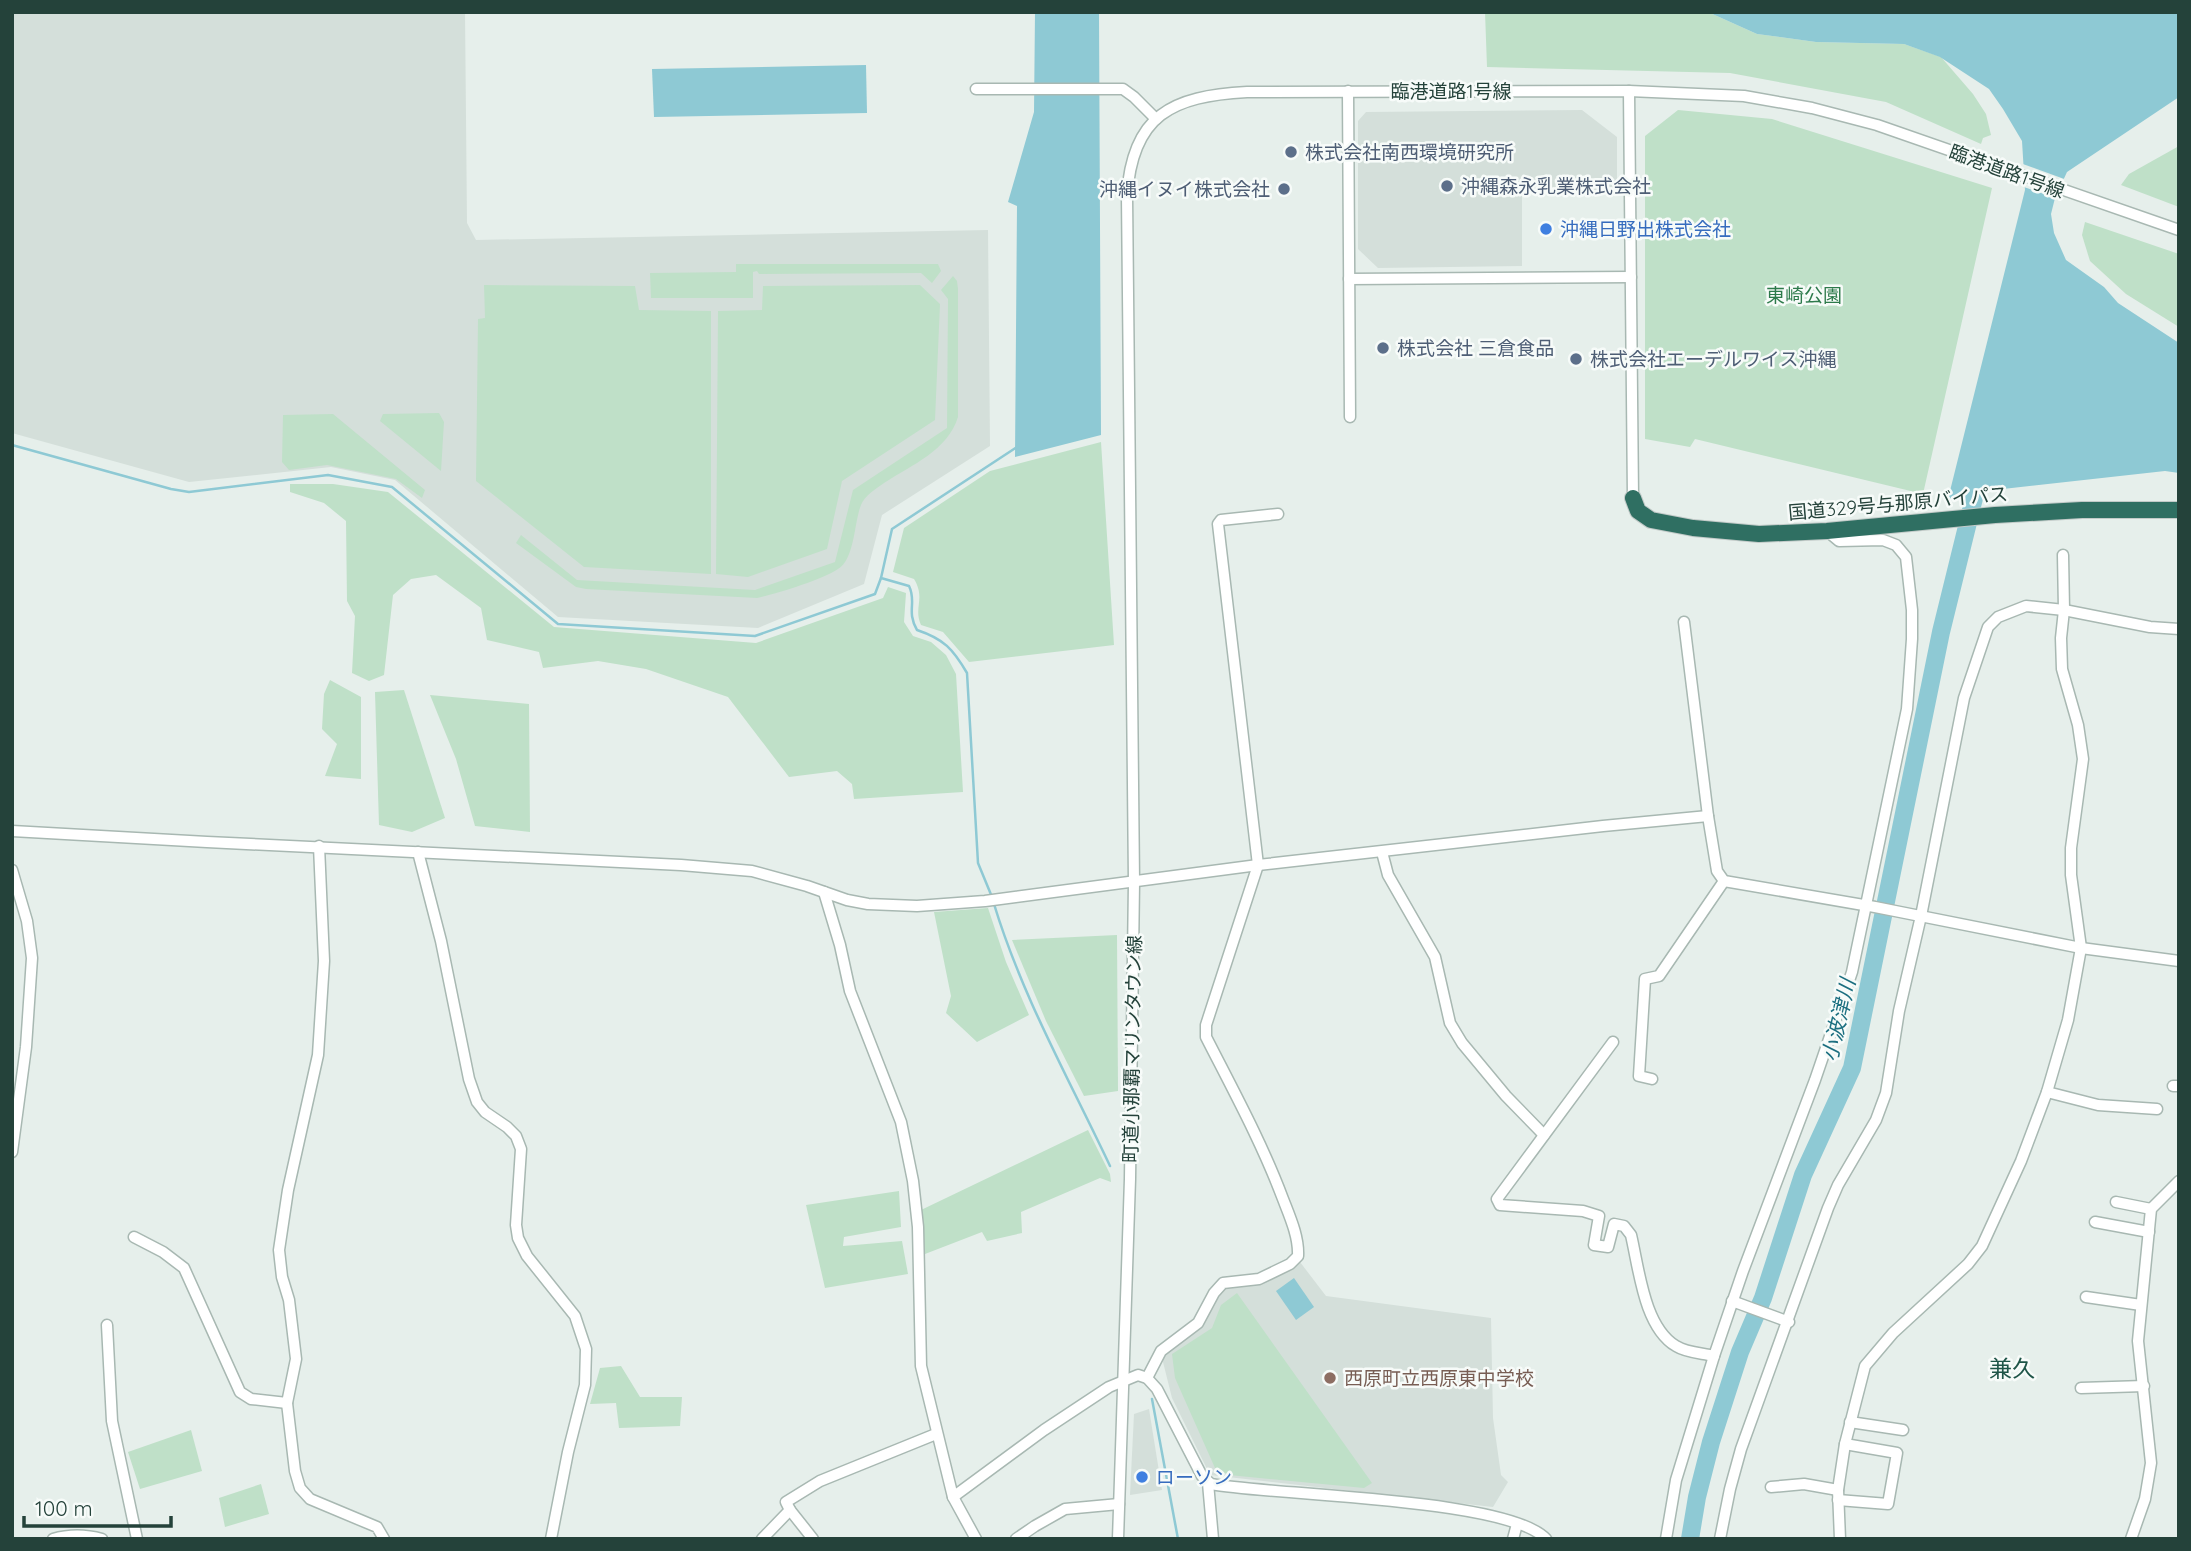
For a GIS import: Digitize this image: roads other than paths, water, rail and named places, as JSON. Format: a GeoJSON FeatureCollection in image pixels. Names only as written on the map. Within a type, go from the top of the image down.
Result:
{"type":"FeatureCollection","features":[{"type":"Feature","properties":{"kind":"highway","name":"国道329号与那原バイパス"},"geometry":{"type":"LineString","coordinates":[[1633,498],[1638,511],[1644,517],[1682,526],[1759,534],[1827,531],[1995,514],[2082,510],[2179,510]]}},
{"type":"Feature","properties":{"kind":"street"},"geometry":{"type":"LineString","coordinates":[[976,89],[1123,89],[1156,119]]}},
{"type":"Feature","properties":{"kind":"street"},"geometry":{"type":"LineString","coordinates":[[1348,91],[1350,417]]}},
{"type":"Feature","properties":{"kind":"street","name":"臨港道路1号線"},"geometry":{"type":"LineString","coordinates":[[1130,559],[1128,180],[1140,138],[1156,119],[1174,106],[1204,95],[1348,91],[1629,91],[1722,94],[1801,106],[1877,125],[2179,230]]}},
{"type":"Feature","properties":{"kind":"street"},"geometry":{"type":"LineString","coordinates":[[1629,91],[1633,498]]}},
{"type":"Feature","properties":{"kind":"street"},"geometry":{"type":"LineString","coordinates":[[1349,279],[1632,277]]}},
{"type":"Feature","properties":{"kind":"street"},"geometry":{"type":"LineString","coordinates":[[1147,1378],[1161,1351],[1198,1324],[1214,1293],[1223,1283],[1259,1279],[1290,1264],[1298,1256],[1288,1213],[1271,1168],[1206,1037],[1206,1025],[1258,865],[1218,524],[1221,520],[1278,514]]}},
{"type":"Feature","properties":{"kind":"street"},"geometry":{"type":"LineString","coordinates":[[1666,1539],[1676,1479],[1714,1356],[1736,1303],[1846,991],[1871,906],[1910,686],[1912,610],[1906,557],[1896,545],[1883,540],[1839,541],[1827,531]]}},
{"type":"Feature","properties":{"kind":"street"},"geometry":{"type":"LineString","coordinates":[[1840,1539],[1838,1495],[1845,1444],[1865,1366],[1893,1334],[1968,1264],[1982,1246],[2021,1161],[2047,1092],[2068,1020],[2081,948],[2071,875],[2071,849],[2082,759],[2078,725],[2062,669],[2063,555]]}},
{"type":"Feature","properties":{"kind":"street","name":"町道小那覇マリンタウン線"},"geometry":{"type":"LineString","coordinates":[[1118,1539],[1130,1178],[1134,882],[1130,559]]}},
{"type":"Feature","properties":{"kind":"street"},"geometry":{"type":"LineString","coordinates":[[1720,1539],[1741,1449],[1786,1321],[1833,1197],[1882,1107],[1915,914],[1964,698],[1988,627],[2004,614],[2026,607],[2064,610],[2150,627],[2179,629]]}},
{"type":"Feature","properties":{"kind":"street"},"geometry":{"type":"LineString","coordinates":[[1684,622],[1707,816],[1717,871],[1724,881],[1915,914],[2081,948],[2179,961]]}},
{"type":"Feature","properties":{"kind":"street"},"geometry":{"type":"LineString","coordinates":[[12,831],[589,859],[752,871],[868,904],[917,906],[998,900],[1258,865],[1603,825],[1707,816]]}},
{"type":"Feature","properties":{"kind":"street"},"geometry":{"type":"LineString","coordinates":[[319,846],[324,961],[319,1041],[288,1190],[279,1250],[282,1277],[289,1300],[296,1359],[287,1403],[295,1471],[300,1488],[310,1499],[377,1527],[384,1539]]}},
{"type":"Feature","properties":{"kind":"street"},"geometry":{"type":"LineString","coordinates":[[418,852],[441,941],[469,1079],[477,1102],[485,1112],[507,1126],[516,1136],[521,1149],[516,1226],[518,1238],[527,1256],[575,1316],[586,1349],[585,1385],[568,1451],[551,1539]]}},
{"type":"Feature","properties":{"kind":"street"},"geometry":{"type":"LineString","coordinates":[[1382,852],[1388,875],[1435,957],[1450,1023],[1462,1043],[1506,1096],[1544,1135]]}},
{"type":"Feature","properties":{"kind":"street"},"geometry":{"type":"LineString","coordinates":[[12,870],[31,939],[26,1047],[12,1152]]}},
{"type":"Feature","properties":{"kind":"street"},"geometry":{"type":"LineString","coordinates":[[1652,1079],[1639,1076],[1645,979],[1659,976],[1724,881]]}},
{"type":"Feature","properties":{"kind":"street"},"geometry":{"type":"LineString","coordinates":[[824,892],[850,991],[901,1122],[913,1181],[918,1227],[921,1366],[953,1497],[976,1539]]}},
{"type":"Feature","properties":{"kind":"street"},"geometry":{"type":"LineString","coordinates":[[1613,1042],[1497,1199],[1500,1205],[1583,1211],[1600,1216],[1594,1245],[1608,1247],[1614,1224],[1625,1226],[1631,1235],[1654,1324],[1674,1345],[1683,1350],[1714,1356]]}},
{"type":"Feature","properties":{"kind":"street"},"geometry":{"type":"LineString","coordinates":[[12,1045],[26,1047]]}},
{"type":"Feature","properties":{"kind":"street"},"geometry":{"type":"LineString","coordinates":[[2047,1092],[2098,1105],[2157,1109]]}},
{"type":"Feature","properties":{"kind":"street"},"geometry":{"type":"LineString","coordinates":[[2131,1539],[2145,1499],[2151,1464],[2138,1341],[2151,1209],[2179,1181]]}},
{"type":"Feature","properties":{"kind":"street"},"geometry":{"type":"LineString","coordinates":[[2116,1202],[2151,1209]]}},
{"type":"Feature","properties":{"kind":"street"},"geometry":{"type":"LineString","coordinates":[[2095,1222],[2149,1232]]}},
{"type":"Feature","properties":{"kind":"street"},"geometry":{"type":"LineString","coordinates":[[134,1237],[163,1252],[184,1268],[240,1392],[251,1399],[287,1403]]}},
{"type":"Feature","properties":{"kind":"street"},"geometry":{"type":"LineString","coordinates":[[2087,1297],[2141,1305]]}},
{"type":"Feature","properties":{"kind":"street"},"geometry":{"type":"LineString","coordinates":[[1736,1303],[1786,1321]]}},
{"type":"Feature","properties":{"kind":"street"},"geometry":{"type":"LineString","coordinates":[[107,1325],[112,1421],[138,1539]]}},
{"type":"Feature","properties":{"kind":"street"},"geometry":{"type":"LineString","coordinates":[[953,1497],[1084,1402],[1122,1380],[1138,1375],[1147,1378],[1157,1389],[1208,1483],[1213,1539]]}},
{"type":"Feature","properties":{"kind":"street"},"geometry":{"type":"LineString","coordinates":[[2081,1388],[2144,1386]]}},
{"type":"Feature","properties":{"kind":"street"},"geometry":{"type":"LineString","coordinates":[[1850,1422],[1903,1430]]}},
{"type":"Feature","properties":{"kind":"street"},"geometry":{"type":"LineString","coordinates":[[813,1539],[786,1502],[820,1481],[936,1434]]}},
{"type":"Feature","properties":{"kind":"street"},"geometry":{"type":"LineString","coordinates":[[1771,1487],[1804,1484],[1838,1495],[1888,1504],[1897,1453],[1845,1444]]}},
{"type":"Feature","properties":{"kind":"street"},"geometry":{"type":"LineString","coordinates":[[1208,1483],[1477,1512],[1536,1530],[1546,1539]]}},
{"type":"Feature","properties":{"kind":"street"},"geometry":{"type":"LineString","coordinates":[[1016,1539],[1065,1510],[1119,1504]]}},
{"type":"Feature","properties":{"kind":"street"},"geometry":{"type":"LineString","coordinates":[[761,1539],[790,1510]]}},
{"type":"Feature","properties":{"kind":"street"},"geometry":{"type":"LineString","coordinates":[[1513,1539],[1517,1524]]}},
{"type":"Feature","properties":{"kind":"street"},"geometry":{"type":"LineString","coordinates":[[52,1539],[85,1534],[102,1539]]}},
{"type":"Feature","properties":{"kind":"water"},"geometry":{"type":"Polygon","coordinates":[[[1035,12],[1099,12],[1101,435],[1015,457],[1017,206],[1008,202],[1034,112],[1035,12]]]}},
{"type":"Feature","properties":{"kind":"water"},"geometry":{"type":"Polygon","coordinates":[[[1708,12],[2179,12],[2179,97],[2067,172],[2051,214],[2054,233],[2066,260],[2104,287],[2118,303],[2179,343],[2179,473],[2165,471],[1994,490],[1948,499],[2025,190],[2022,141],[1989,89],[1940,57],[1904,44],[1816,42],[1757,34],[1708,12]]]}},
{"type":"Feature","properties":{"kind":"water"},"geometry":{"type":"Polygon","coordinates":[[[866,65],[867,113],[654,117],[652,69],[866,65]]]}},
{"type":"Feature","properties":{"kind":"water"},"geometry":{"type":"Polygon","coordinates":[[[1294,1278],[1314,1307],[1296,1320],[1276,1291],[1294,1278]]]}},
{"type":"Feature","properties":{"kind":"waterway"},"geometry":{"type":"LineString","coordinates":[[12,445],[189,492],[328,475],[392,487],[558,624],[755,636],[875,594],[881,578]]}},
{"type":"Feature","properties":{"kind":"waterway"},"geometry":{"type":"LineString","coordinates":[[992,897],[978,863],[967,673],[947,646],[917,630],[912,617],[909,586],[881,578],[892,529],[1017,447]]}},
{"type":"Feature","properties":{"kind":"waterway","name":"小波津川"},"geometry":{"type":"LineString","coordinates":[[1690,1539],[1711,1442],[1740,1352],[1763,1298],[1803,1175],[1852,1068],[1941,632],[1975,494]]}},
{"type":"Feature","properties":{"kind":"waterway"},"geometry":{"type":"LineString","coordinates":[[994,904],[1032,1004],[1110,1166]]}},
{"type":"Feature","properties":{"kind":"waterway"},"geometry":{"type":"LineString","coordinates":[[1152,1399],[1178,1539]]}},
{"type":"Feature","properties":{"kind":"place","name":"株式会社南西環境研究所"},"geometry":{"type":"Point","coordinates":[1291,152]}},
{"type":"Feature","properties":{"kind":"place","name":"沖縄森永乳業株式会社"},"geometry":{"type":"Point","coordinates":[1447,186]}},
{"type":"Feature","properties":{"kind":"place","name":"沖縄イヌイ株式会社"},"geometry":{"type":"Point","coordinates":[1284,189]}},
{"type":"Feature","properties":{"kind":"place","name":"沖縄日野出株式会社"},"geometry":{"type":"Point","coordinates":[1546,229]}},
{"type":"Feature","properties":{"kind":"place","name":"株式会社 三倉食品"},"geometry":{"type":"Point","coordinates":[1383,348]}},
{"type":"Feature","properties":{"kind":"place","name":"株式会社エーデルワイス沖縄"},"geometry":{"type":"Point","coordinates":[1576,359]}},
{"type":"Feature","properties":{"kind":"place","name":"西原町立西原東中学校"},"geometry":{"type":"Point","coordinates":[1330,1378]}},
{"type":"Feature","properties":{"kind":"place","name":"ローソン"},"geometry":{"type":"Point","coordinates":[1142,1477]}},
{"type":"Feature","properties":{"kind":"district","name":"兼久"},"geometry":{"type":"Point","coordinates":[2012,1368]}},
{"type":"Feature","properties":{"kind":"park label","name":"東崎公園"},"geometry":{"type":"Point","coordinates":[1804,295]}}]}
